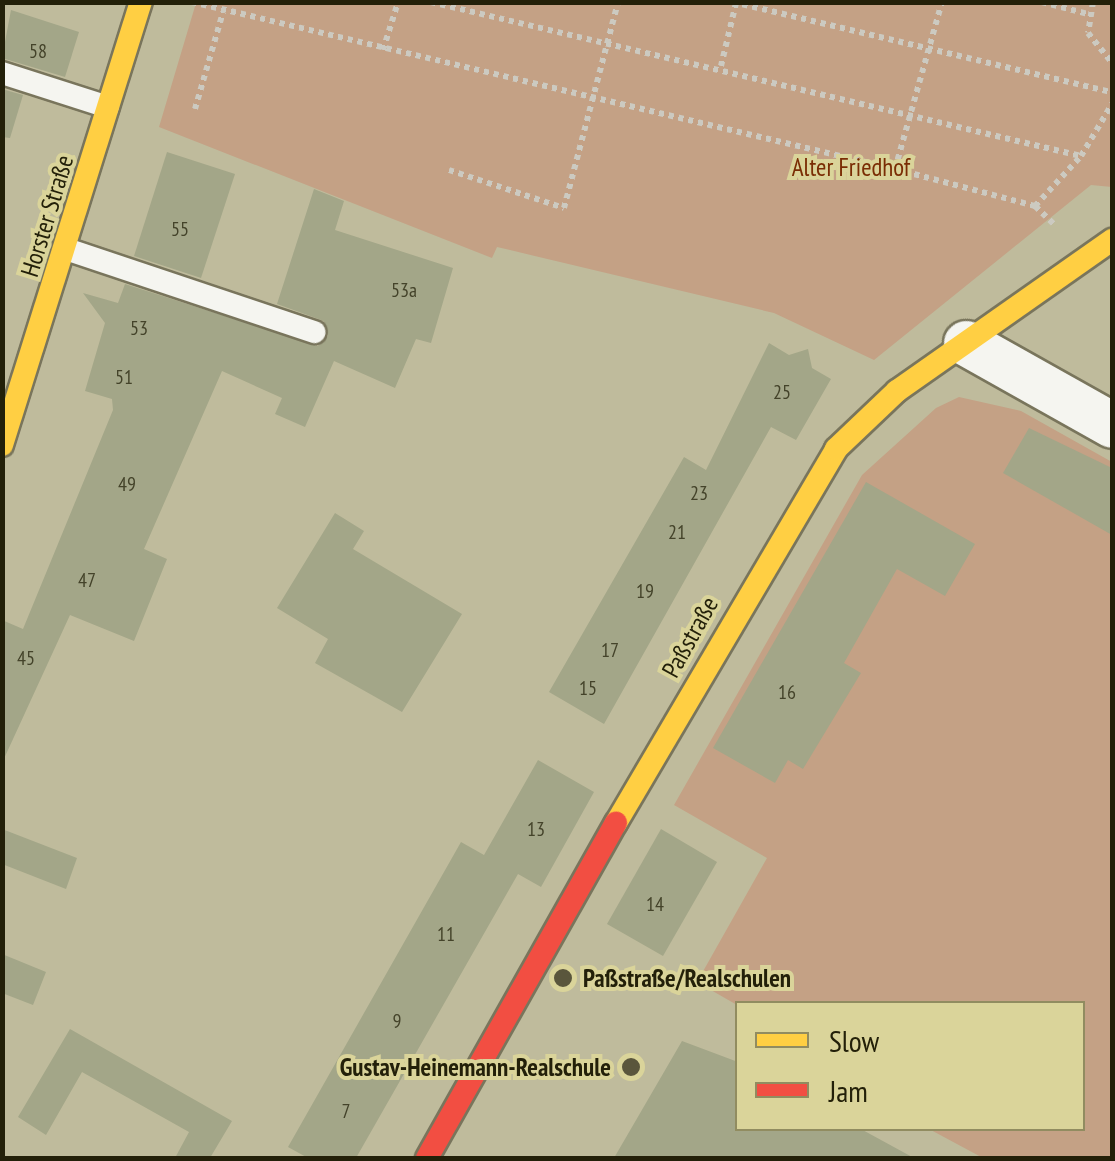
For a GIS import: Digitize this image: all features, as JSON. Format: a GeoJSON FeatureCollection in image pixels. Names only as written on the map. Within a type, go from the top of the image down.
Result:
{"type":"FeatureCollection","features":[{"type":"Feature","properties":{"kind":"street","name":"Horster Straße"},"geometry":{"type":"LineString","coordinates":[[2,445],[141,2]]}},
{"type":"Feature","properties":{"kind":"street","name":"Paßstraße"},"geometry":{"type":"LineString","coordinates":[[428,1158],[771,548],[866,418],[1112,240]]}},
{"type":"Feature","properties":{"kind":"street"},"geometry":{"type":"LineString","coordinates":[[966,343],[1112,426]]}},
{"type":"Feature","properties":{"kind":"lane"},"geometry":{"type":"LineString","coordinates":[[2,73],[109,108]]}},
{"type":"Feature","properties":{"kind":"lane"},"geometry":{"type":"LineString","coordinates":[[66,249],[314,332]]}},
{"type":"Feature","properties":{"kind":"path"},"geometry":{"type":"LineString","coordinates":[[192,2],[590,100],[895,169],[1035,206],[1089,257]]}},
{"type":"Feature","properties":{"kind":"path"},"geometry":{"type":"LineString","coordinates":[[382,50],[398,2]]}},
{"type":"Feature","properties":{"kind":"path"},"geometry":{"type":"LineString","coordinates":[[431,2],[911,111],[1081,156]]}},
{"type":"Feature","properties":{"kind":"path"},"geometry":{"type":"LineString","coordinates":[[450,170],[564,208],[618,2]]}},
{"type":"Feature","properties":{"kind":"path"},"geometry":{"type":"LineString","coordinates":[[895,169],[942,2]]}},
{"type":"Feature","properties":{"kind":"path"},"geometry":{"type":"LineString","coordinates":[[1042,2],[1088,14]]}},
{"type":"Feature","properties":{"kind":"path"},"geometry":{"type":"LineString","coordinates":[[1093,2],[1088,14],[1095,50],[1112,63]]}},
{"type":"Feature","properties":{"kind":"path"},"geometry":{"type":"LineString","coordinates":[[721,66],[735,3],[1112,92]]}},
{"type":"Feature","properties":{"kind":"path"},"geometry":{"type":"LineString","coordinates":[[195,109],[223,12]]}},
{"type":"Feature","properties":{"kind":"path"},"geometry":{"type":"LineString","coordinates":[[1035,206],[1081,156],[1112,104]]}},
{"type":"Feature","properties":{"kind":"green space","name":"Alter Friedhof"},"geometry":{"type":"Polygon","coordinates":[[[196,3],[1112,3],[1112,187],[1091,185],[874,360],[774,313],[497,247],[492,258],[159,127],[196,3]]]}},
{"type":"Feature","properties":{"kind":"green space"},"geometry":{"type":"Polygon","coordinates":[[[959,397],[1021,411],[1112,462],[1112,1158],[983,1158],[933,1131],[1085,1131],[1085,1001],[735,1004],[697,982],[767,858],[674,805],[862,475],[936,408],[959,397]]]}},
{"type":"Feature","properties":{"kind":"building"},"geometry":{"type":"Polygon","coordinates":[[[11,10],[79,32],[65,77],[2,58],[11,10]]]}},
{"type":"Feature","properties":{"kind":"building"},"geometry":{"type":"Polygon","coordinates":[[[2,89],[23,95],[10,138],[2,137],[2,89]]]}},
{"type":"Feature","properties":{"kind":"building"},"geometry":{"type":"Polygon","coordinates":[[[167,152],[235,174],[201,278],[134,256],[167,152]]]}},
{"type":"Feature","properties":{"kind":"building"},"geometry":{"type":"Polygon","coordinates":[[[314,189],[344,201],[335,230],[453,268],[431,343],[416,339],[395,388],[334,361],[305,427],[275,414],[282,398],[222,371],[144,549],[167,559],[134,641],[70,615],[2,763],[2,620],[23,629],[113,410],[112,399],[85,391],[105,323],[83,293],[118,303],[125,284],[318,346],[328,336],[324,321],[277,304],[314,189]]]}},
{"type":"Feature","properties":{"kind":"building"},"geometry":{"type":"Polygon","coordinates":[[[769,343],[789,355],[808,349],[812,368],[831,379],[796,440],[771,427],[604,724],[549,692],[684,457],[706,470],[769,343]]]}},
{"type":"Feature","properties":{"kind":"building"},"geometry":{"type":"Polygon","coordinates":[[[1029,428],[1112,468],[1112,535],[1003,473],[1029,428]]]}},
{"type":"Feature","properties":{"kind":"building"},"geometry":{"type":"Polygon","coordinates":[[[866,482],[975,544],[945,596],[897,569],[844,663],[861,673],[803,769],[788,760],[775,783],[713,748],[866,482]]]}},
{"type":"Feature","properties":{"kind":"building"},"geometry":{"type":"Polygon","coordinates":[[[335,513],[364,531],[353,549],[462,614],[402,712],[315,663],[328,639],[277,608],[335,513]]]}},
{"type":"Feature","properties":{"kind":"building"},"geometry":{"type":"Polygon","coordinates":[[[538,760],[594,792],[541,887],[518,874],[356,1158],[308,1158],[288,1147],[461,842],[484,855],[538,760]]]}},
{"type":"Feature","properties":{"kind":"building"},"geometry":{"type":"Polygon","coordinates":[[[2,829],[77,858],[66,889],[2,864],[2,829]]]}},
{"type":"Feature","properties":{"kind":"building"},"geometry":{"type":"Polygon","coordinates":[[[661,829],[717,862],[663,956],[607,924],[661,829]]]}},
{"type":"Feature","properties":{"kind":"building"},"geometry":{"type":"Polygon","coordinates":[[[2,954],[46,972],[33,1005],[2,993],[2,954]]]}},
{"type":"Feature","properties":{"kind":"building"},"geometry":{"type":"Polygon","coordinates":[[[70,1029],[232,1121],[210,1158],[175,1158],[189,1132],[82,1072],[46,1135],[18,1117],[70,1029]]]}},
{"type":"Feature","properties":{"kind":"building"},"geometry":{"type":"Polygon","coordinates":[[[682,1041],[735,1061],[735,1131],[864,1131],[914,1158],[614,1158],[682,1041]]]}},
{"type":"Feature","properties":{"kind":"traffic: slow"},"geometry":{"type":"LineString","coordinates":[[2,445],[141,2]]}},
{"type":"Feature","properties":{"kind":"traffic: slow"},"geometry":{"type":"LineString","coordinates":[[616,823],[836,449],[897,391],[1112,240]]}},
{"type":"Feature","properties":{"kind":"traffic: jam"},"geometry":{"type":"LineString","coordinates":[[427,1158],[616,823]]}},
{"type":"Feature","properties":{"kind":"place","name":"Paßstraße/Realschulen"},"geometry":{"type":"Point","coordinates":[563,978]}},
{"type":"Feature","properties":{"kind":"place","name":"Gustav-Heinemann-Realschule"},"geometry":{"type":"Point","coordinates":[631,1067]}}]}
